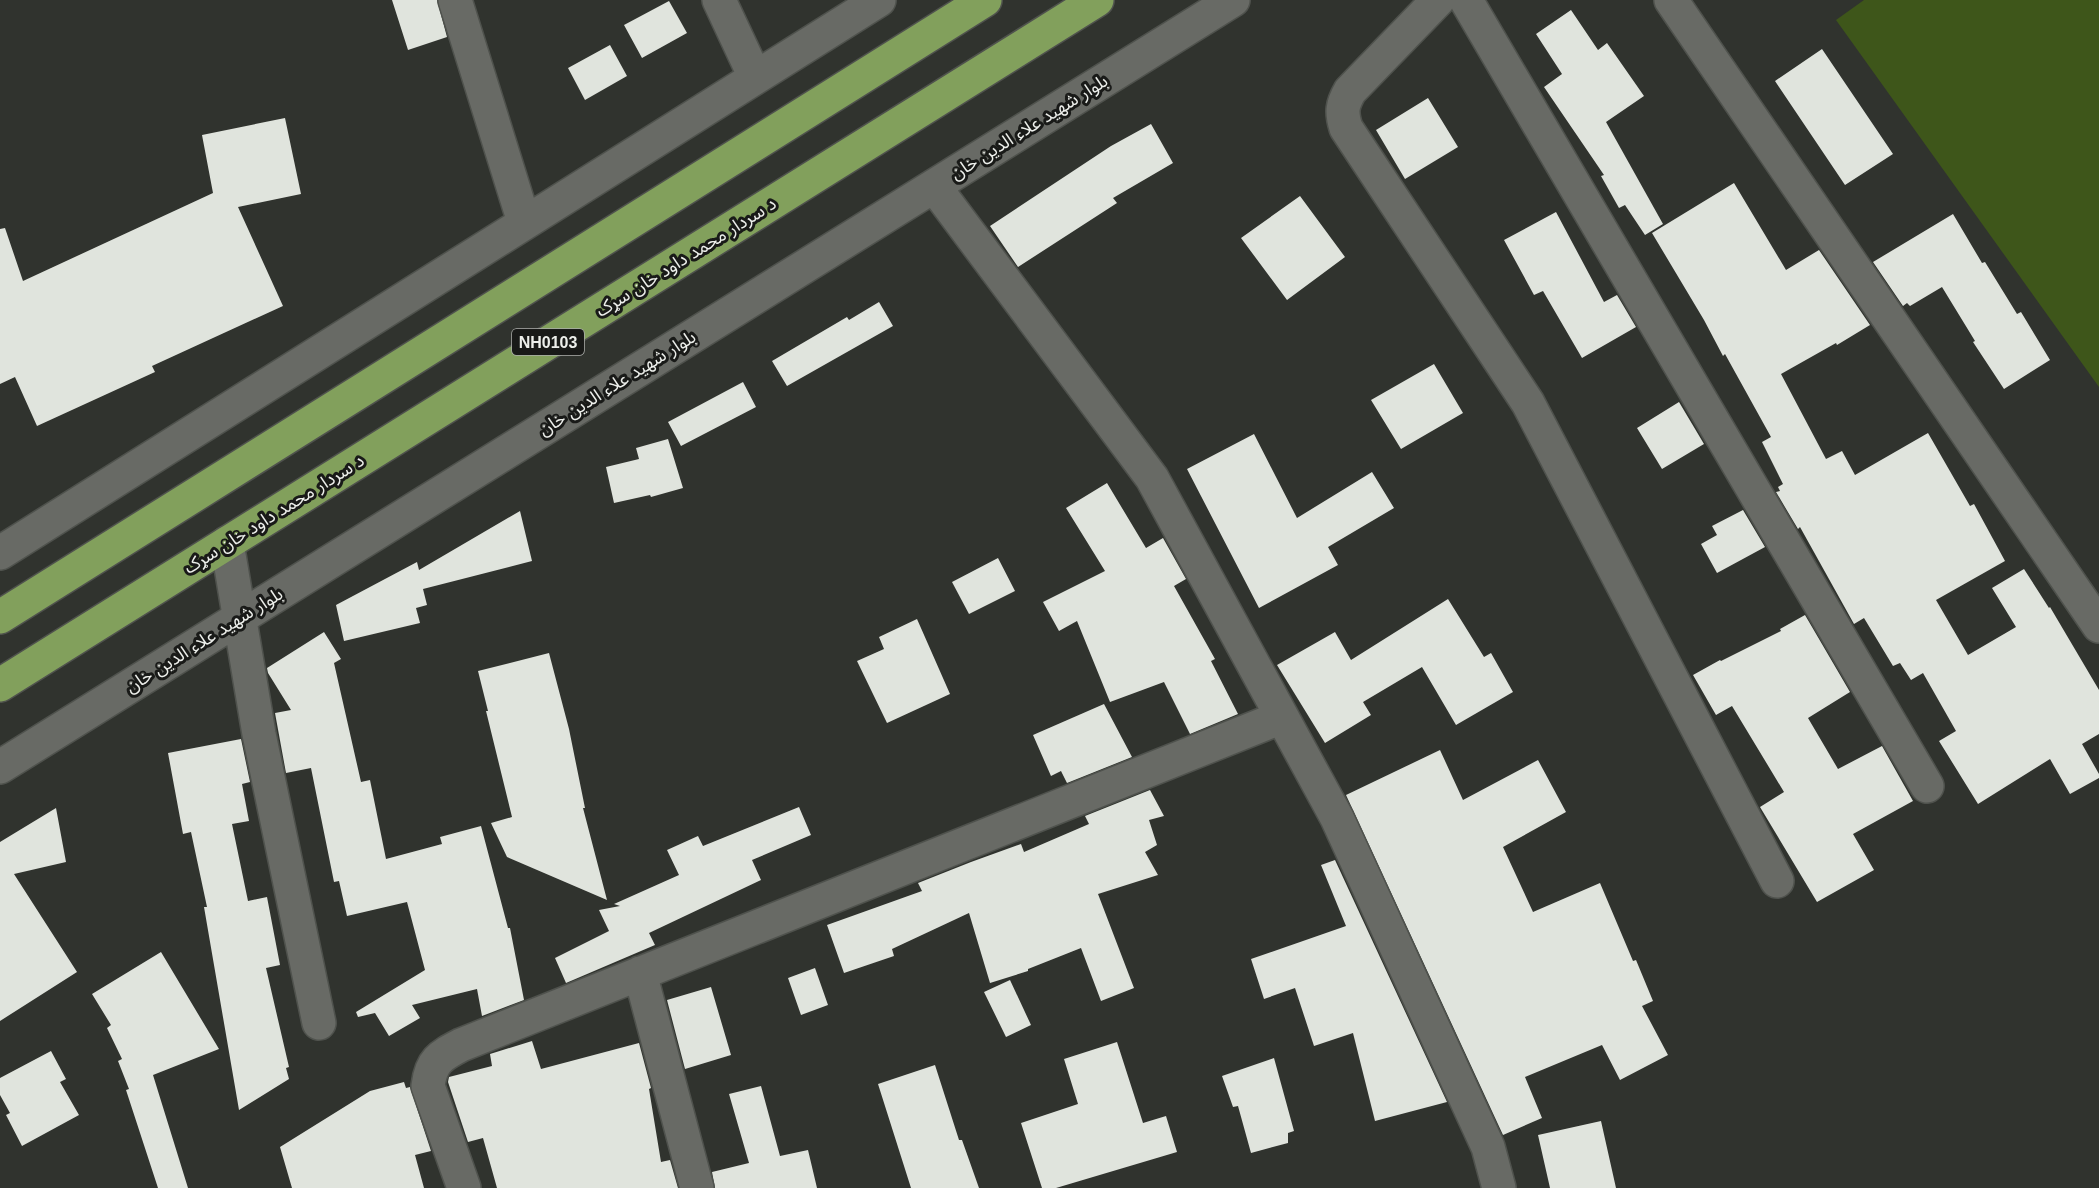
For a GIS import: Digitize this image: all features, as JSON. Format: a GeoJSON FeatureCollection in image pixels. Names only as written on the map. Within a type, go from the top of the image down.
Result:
{"type":"FeatureCollection","features":[{"type":"Feature","properties":{"kind":"highway"},"geometry":{"type":"LineString","coordinates":[[0,617],[985,0]]}},
{"type":"Feature","properties":{"kind":"highway","name":"د سردار محمد داود خان سړک"},"geometry":{"type":"LineString","coordinates":[[0,685],[1097,0]]}},
{"type":"Feature","properties":{"kind":"street"},"geometry":{"type":"LineString","coordinates":[[455,0],[524,222]]}},
{"type":"Feature","properties":{"kind":"street"},"geometry":{"type":"LineString","coordinates":[[718,0],[754,77]]}},
{"type":"Feature","properties":{"kind":"street"},"geometry":{"type":"LineString","coordinates":[[0,554],[879,0]]}},
{"type":"Feature","properties":{"kind":"street","name":"بلوار شهید علاء الدین خان"},"geometry":{"type":"LineString","coordinates":[[0,767],[1233,0]]}},
{"type":"Feature","properties":{"kind":"street"},"geometry":{"type":"LineString","coordinates":[[1438,0],[1350,91],[1342,104],[1346,128],[1528,402],[1777,881]]}},
{"type":"Feature","properties":{"kind":"street"},"geometry":{"type":"LineString","coordinates":[[1466,0],[1928,786]]}},
{"type":"Feature","properties":{"kind":"street"},"geometry":{"type":"LineString","coordinates":[[1671,0],[2099,626]]}},
{"type":"Feature","properties":{"kind":"street"},"geometry":{"type":"LineString","coordinates":[[934,186],[1152,478],[1337,818],[1474,1115],[1488,1147],[1499,1188]]}},
{"type":"Feature","properties":{"kind":"street"},"geometry":{"type":"LineString","coordinates":[[227,543],[259,734],[319,1023]]}},
{"type":"Feature","properties":{"kind":"street"},"geometry":{"type":"LineString","coordinates":[[464,1188],[428,1086],[429,1074],[434,1063],[445,1054],[640,972],[1282,717]]}},
{"type":"Feature","properties":{"kind":"street"},"geometry":{"type":"LineString","coordinates":[[640,972],[697,1188]]}},
{"type":"Feature","properties":{"kind":"green space"},"geometry":{"type":"Polygon","coordinates":[[[1864,0],[2099,0],[2099,387],[1836,20],[1864,0]]]}},
{"type":"Feature","properties":{"kind":"building"},"geometry":{"type":"Polygon","coordinates":[[[392,0],[437,0],[447,37],[408,50],[392,0]]]}},
{"type":"Feature","properties":{"kind":"building"},"geometry":{"type":"Polygon","coordinates":[[[669,1],[687,33],[642,58],[624,25],[669,1]]]}},
{"type":"Feature","properties":{"kind":"building"},"geometry":{"type":"Polygon","coordinates":[[[1571,10],[1598,50],[1607,43],[1644,96],[1606,122],[1663,224],[1645,235],[1625,205],[1619,208],[1601,176],[1604,175],[1544,87],[1562,74],[1536,34],[1571,10]]]}},
{"type":"Feature","properties":{"kind":"building"},"geometry":{"type":"Polygon","coordinates":[[[610,45],[627,76],[585,100],[568,68],[610,45]]]}},
{"type":"Feature","properties":{"kind":"building"},"geometry":{"type":"Polygon","coordinates":[[[1822,49],[1893,154],[1845,185],[1775,81],[1822,49]]]}},
{"type":"Feature","properties":{"kind":"building"},"geometry":{"type":"Polygon","coordinates":[[[1428,98],[1458,147],[1405,179],[1376,130],[1428,98]]]}},
{"type":"Feature","properties":{"kind":"building"},"geometry":{"type":"Polygon","coordinates":[[[285,118],[301,194],[238,207],[283,306],[152,366],[155,372],[37,426],[15,377],[0,384],[0,229],[5,228],[23,281],[213,193],[202,135],[285,118]]]}},
{"type":"Feature","properties":{"kind":"building"},"geometry":{"type":"Polygon","coordinates":[[[1151,124],[1173,163],[1113,198],[1117,203],[1018,267],[990,226],[1111,146],[1151,124]]]}},
{"type":"Feature","properties":{"kind":"building"},"geometry":{"type":"Polygon","coordinates":[[[1734,183],[1786,270],[1819,250],[1870,325],[1781,374],[1826,459],[1842,451],[1855,475],[1928,433],[1970,506],[1974,504],[2005,561],[1936,600],[1968,655],[2016,627],[1992,588],[2024,569],[2050,607],[2099,690],[2099,734],[2082,744],[2099,778],[2070,794],[2050,759],[1978,804],[1939,741],[1956,731],[1923,673],[1911,680],[1900,663],[1893,666],[1864,618],[1854,624],[1800,527],[1798,529],[1776,492],[1780,491],[1778,487],[1783,484],[1762,442],[1771,437],[1725,354],[1723,356],[1652,233],[1734,183]]]}},
{"type":"Feature","properties":{"kind":"building"},"geometry":{"type":"Polygon","coordinates":[[[1300,196],[1345,257],[1287,300],[1241,238],[1300,196]]]}},
{"type":"Feature","properties":{"kind":"building"},"geometry":{"type":"Polygon","coordinates":[[[1556,212],[1604,302],[1617,295],[1636,327],[1582,358],[1543,291],[1534,295],[1504,240],[1556,212]]]}},
{"type":"Feature","properties":{"kind":"building"},"geometry":{"type":"Polygon","coordinates":[[[1953,214],[1982,263],[1985,262],[2017,314],[2021,312],[2050,360],[2004,389],[1973,342],[1975,341],[1942,287],[1910,306],[1907,303],[1903,306],[1873,262],[1953,214]]]}},
{"type":"Feature","properties":{"kind":"building"},"geometry":{"type":"Polygon","coordinates":[[[879,302],[893,326],[787,386],[772,361],[847,317],[849,320],[879,302]]]}},
{"type":"Feature","properties":{"kind":"building"},"geometry":{"type":"Polygon","coordinates":[[[1434,364],[1463,413],[1401,449],[1371,400],[1434,364]]]}},
{"type":"Feature","properties":{"kind":"building"},"geometry":{"type":"Polygon","coordinates":[[[743,382],[756,407],[681,446],[668,422],[743,382]]]}},
{"type":"Feature","properties":{"kind":"building"},"geometry":{"type":"Polygon","coordinates":[[[1679,402],[1704,444],[1662,469],[1637,428],[1679,402]]]}},
{"type":"Feature","properties":{"kind":"building"},"geometry":{"type":"Polygon","coordinates":[[[1254,434],[1297,518],[1372,472],[1394,508],[1328,547],[1338,565],[1259,608],[1187,469],[1254,434]]]}},
{"type":"Feature","properties":{"kind":"building"},"geometry":{"type":"Polygon","coordinates":[[[668,439],[683,488],[651,497],[650,495],[614,503],[606,467],[639,459],[636,448],[668,439]]]}},
{"type":"Feature","properties":{"kind":"building"},"geometry":{"type":"Polygon","coordinates":[[[1107,483],[1146,548],[1163,538],[1186,579],[1174,586],[1215,659],[1211,661],[1238,714],[1190,734],[1164,682],[1110,702],[1077,621],[1059,631],[1043,602],[1105,571],[1066,508],[1107,483]]]}},
{"type":"Feature","properties":{"kind":"building"},"geometry":{"type":"Polygon","coordinates":[[[1743,510],[1765,547],[1717,573],[1701,544],[1717,535],[1712,526],[1743,510]]]}},
{"type":"Feature","properties":{"kind":"building"},"geometry":{"type":"Polygon","coordinates":[[[520,511],[532,561],[423,589],[427,605],[416,608],[420,623],[344,641],[336,605],[417,562],[419,570],[520,511]]]}},
{"type":"Feature","properties":{"kind":"building"},"geometry":{"type":"Polygon","coordinates":[[[998,558],[1015,591],[969,614],[952,582],[998,558]]]}},
{"type":"Feature","properties":{"kind":"building"},"geometry":{"type":"Polygon","coordinates":[[[1448,599],[1484,657],[1491,653],[1513,692],[1456,725],[1422,667],[1363,702],[1371,715],[1325,743],[1277,665],[1335,632],[1351,660],[1448,599]]]}},
{"type":"Feature","properties":{"kind":"building"},"geometry":{"type":"Polygon","coordinates":[[[1805,615],[1850,692],[1808,718],[1838,769],[1882,746],[1913,801],[1853,834],[1874,870],[1817,902],[1760,807],[1784,792],[1732,706],[1716,715],[1693,675],[1781,631],[1780,629],[1805,615]]]}},
{"type":"Feature","properties":{"kind":"building"},"geometry":{"type":"Polygon","coordinates":[[[917,619],[950,694],[887,723],[857,661],[884,649],[879,637],[917,619]]]}},
{"type":"Feature","properties":{"kind":"building"},"geometry":{"type":"Polygon","coordinates":[[[324,632],[341,659],[334,663],[361,782],[370,780],[386,859],[442,844],[440,837],[481,826],[508,928],[510,928],[524,1000],[482,1016],[477,989],[412,1005],[420,1018],[389,1036],[375,1013],[358,1017],[356,1012],[425,970],[407,902],[347,916],[339,881],[334,882],[311,768],[286,773],[275,713],[291,710],[267,668],[324,632]]]}},
{"type":"Feature","properties":{"kind":"building"},"geometry":{"type":"Polygon","coordinates":[[[549,653],[569,729],[585,808],[583,808],[607,900],[507,857],[491,823],[512,817],[478,671],[549,653]]]}},
{"type":"Feature","properties":{"kind":"building"},"geometry":{"type":"Polygon","coordinates":[[[1104,704],[1132,757],[1067,783],[1061,771],[1051,776],[1033,735],[1104,704]]]}},
{"type":"Feature","properties":{"kind":"building"},"geometry":{"type":"Polygon","coordinates":[[[241,739],[250,782],[242,784],[249,821],[232,824],[248,901],[267,897],[280,965],[266,968],[289,1067],[286,1068],[289,1079],[239,1110],[204,907],[207,907],[191,832],[183,834],[168,753],[241,739]]]}},
{"type":"Feature","properties":{"kind":"building"},"geometry":{"type":"Polygon","coordinates":[[[1440,750],[1463,800],[1538,760],[1566,812],[1503,847],[1533,912],[1600,883],[1633,961],[1636,960],[1653,1001],[1642,1006],[1668,1055],[1620,1080],[1602,1045],[1525,1077],[1542,1118],[1503,1135],[1346,795],[1440,750]]]}},
{"type":"Feature","properties":{"kind":"building"},"geometry":{"type":"Polygon","coordinates":[[[1150,790],[1164,816],[1149,820],[1157,845],[1145,852],[1158,875],[1098,894],[1134,988],[1101,1001],[1081,948],[1028,969],[1028,971],[990,983],[969,913],[892,949],[894,956],[844,973],[827,925],[922,891],[918,883],[971,862],[1021,844],[1024,852],[1089,824],[1085,816],[1150,790]]]}},
{"type":"Feature","properties":{"kind":"building"},"geometry":{"type":"Polygon","coordinates":[[[799,807],[811,835],[752,860],[761,880],[649,933],[655,945],[566,983],[555,958],[609,931],[599,910],[620,906],[614,904],[679,875],[667,850],[698,836],[703,846],[799,807]]]}},
{"type":"Feature","properties":{"kind":"building"},"geometry":{"type":"Polygon","coordinates":[[[56,808],[66,862],[14,874],[77,972],[0,1021],[0,842],[56,808]]]}},
{"type":"Feature","properties":{"kind":"building"},"geometry":{"type":"Polygon","coordinates":[[[1335,860],[1447,1102],[1375,1121],[1353,1033],[1314,1046],[1295,988],[1264,999],[1251,959],[1346,926],[1321,865],[1335,860]]]}},
{"type":"Feature","properties":{"kind":"building"},"geometry":{"type":"Polygon","coordinates":[[[161,952],[219,1049],[153,1075],[188,1188],[158,1188],[126,1090],[129,1089],[118,1061],[122,1059],[107,1028],[111,1025],[92,994],[161,952]]]}},
{"type":"Feature","properties":{"kind":"building"},"geometry":{"type":"Polygon","coordinates":[[[815,968],[828,1005],[801,1015],[788,978],[815,968]]]}},
{"type":"Feature","properties":{"kind":"building"},"geometry":{"type":"Polygon","coordinates":[[[1010,980],[1031,1025],[1006,1037],[984,992],[1010,980]]]}},
{"type":"Feature","properties":{"kind":"building"},"geometry":{"type":"Polygon","coordinates":[[[711,987],[731,1055],[685,1069],[667,1000],[711,987]]]}},
{"type":"Feature","properties":{"kind":"building"},"geometry":{"type":"Polygon","coordinates":[[[532,1041],[541,1069],[639,1043],[651,1088],[649,1089],[661,1162],[670,1160],[678,1188],[497,1188],[483,1138],[468,1142],[448,1082],[449,1077],[492,1066],[490,1054],[532,1041]]]}},
{"type":"Feature","properties":{"kind":"building"},"geometry":{"type":"Polygon","coordinates":[[[1117,1042],[1143,1123],[1166,1116],[1177,1152],[1056,1188],[1042,1188],[1021,1123],[1078,1104],[1064,1059],[1117,1042]]]}},
{"type":"Feature","properties":{"kind":"building"},"geometry":{"type":"Polygon","coordinates":[[[51,1051],[66,1079],[60,1082],[79,1115],[22,1146],[6,1115],[10,1113],[0,1095],[0,1078],[51,1051]]]}},
{"type":"Feature","properties":{"kind":"building"},"geometry":{"type":"Polygon","coordinates":[[[1274,1058],[1294,1131],[1288,1133],[1288,1143],[1251,1153],[1238,1106],[1233,1107],[1222,1076],[1274,1058]]]}},
{"type":"Feature","properties":{"kind":"building"},"geometry":{"type":"Polygon","coordinates":[[[935,1065],[959,1140],[962,1140],[979,1188],[911,1188],[878,1084],[935,1065]]]}},
{"type":"Feature","properties":{"kind":"building"},"geometry":{"type":"Polygon","coordinates":[[[404,1082],[406,1088],[410,1087],[431,1151],[415,1155],[424,1188],[292,1188],[280,1147],[370,1091],[404,1082]]]}},
{"type":"Feature","properties":{"kind":"building"},"geometry":{"type":"Polygon","coordinates":[[[761,1086],[780,1156],[808,1150],[817,1188],[715,1188],[712,1172],[749,1163],[729,1094],[761,1086]]]}},
{"type":"Feature","properties":{"kind":"building"},"geometry":{"type":"Polygon","coordinates":[[[1601,1121],[1616,1188],[1550,1188],[1538,1135],[1601,1121]]]}}]}
